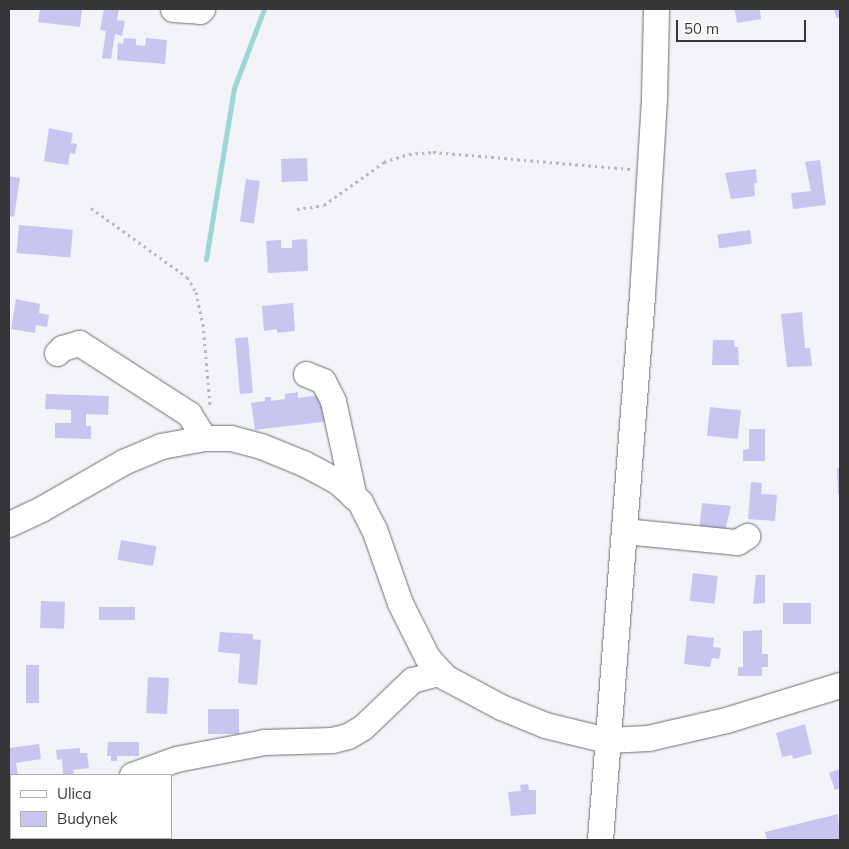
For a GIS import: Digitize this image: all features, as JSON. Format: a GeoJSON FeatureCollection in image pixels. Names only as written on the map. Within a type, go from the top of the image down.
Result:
{"type":"FeatureCollection","features":[{"type":"Feature","properties":{"kind":"street"},"geometry":{"type":"LineString","coordinates":[[173,9],[200,11],[202,9]]}},
{"type":"Feature","properties":{"kind":"street"},"geometry":{"type":"LineString","coordinates":[[600,840],[650,171],[656,9]]}},
{"type":"Feature","properties":{"kind":"street"},"geometry":{"type":"LineString","coordinates":[[57,353],[62,348],[79,343],[189,414],[211,438]]}},
{"type":"Feature","properties":{"kind":"street"},"geometry":{"type":"LineString","coordinates":[[306,374],[323,381],[333,401],[354,497]]}},
{"type":"Feature","properties":{"kind":"street"},"geometry":{"type":"LineString","coordinates":[[9,524],[40,509],[123,462],[161,446],[211,438],[231,438],[261,446],[306,464],[337,481],[360,502],[374,528],[400,604],[411,629],[427,657],[445,677],[502,707],[545,725],[608,740],[633,740],[683,731],[840,685]]}},
{"type":"Feature","properties":{"kind":"street"},"geometry":{"type":"LineString","coordinates":[[624,531],[737,542],[747,536]]}},
{"type":"Feature","properties":{"kind":"street"},"geometry":{"type":"LineString","coordinates":[[135,774],[176,759],[264,742],[332,740],[348,736],[363,728],[412,680],[441,672]]}},
{"type":"Feature","properties":{"kind":"path"},"geometry":{"type":"LineString","coordinates":[[297,209],[324,205],[384,162],[409,154],[433,152],[650,171]]}},
{"type":"Feature","properties":{"kind":"path"},"geometry":{"type":"LineString","coordinates":[[92,208],[187,277],[196,292],[203,324],[211,438]]}},
{"type":"Feature","properties":{"kind":"building"},"geometry":{"type":"Polygon","coordinates":[[[40,9],[82,9],[80,27],[38,22],[40,9]]]}},
{"type":"Feature","properties":{"kind":"building"},"geometry":{"type":"Polygon","coordinates":[[[104,9],[119,9],[117,20],[125,21],[122,36],[115,34],[111,59],[102,58],[106,31],[100,30],[104,9]]]}},
{"type":"Feature","properties":{"kind":"building"},"geometry":{"type":"Polygon","coordinates":[[[732,9],[760,9],[761,19],[737,23],[735,11],[732,9]]]}},
{"type":"Feature","properties":{"kind":"building"},"geometry":{"type":"Polygon","coordinates":[[[834,9],[840,9],[840,17],[836,18],[834,9]]]}},
{"type":"Feature","properties":{"kind":"building"},"geometry":{"type":"Polygon","coordinates":[[[124,38],[136,39],[136,45],[145,46],[146,38],[167,40],[165,64],[117,60],[118,43],[123,44],[124,38]]]}},
{"type":"Feature","properties":{"kind":"building"},"geometry":{"type":"Polygon","coordinates":[[[49,128],[73,133],[71,143],[77,144],[75,154],[70,153],[68,165],[44,161],[49,128]]]}},
{"type":"Feature","properties":{"kind":"building"},"geometry":{"type":"Polygon","coordinates":[[[307,158],[308,181],[282,182],[281,159],[307,158]]]}},
{"type":"Feature","properties":{"kind":"building"},"geometry":{"type":"Polygon","coordinates":[[[820,160],[826,205],[793,209],[791,193],[811,191],[805,162],[820,160]]]}},
{"type":"Feature","properties":{"kind":"building"},"geometry":{"type":"Polygon","coordinates":[[[756,169],[757,183],[754,183],[755,196],[731,199],[725,173],[756,169]]]}},
{"type":"Feature","properties":{"kind":"building"},"geometry":{"type":"Polygon","coordinates":[[[9,176],[20,178],[14,217],[9,216],[9,176]]]}},
{"type":"Feature","properties":{"kind":"building"},"geometry":{"type":"Polygon","coordinates":[[[246,179],[260,181],[254,224],[240,222],[246,179]]]}},
{"type":"Feature","properties":{"kind":"building"},"geometry":{"type":"Polygon","coordinates":[[[19,225],[73,230],[70,258],[17,253],[19,225]]]}},
{"type":"Feature","properties":{"kind":"building"},"geometry":{"type":"Polygon","coordinates":[[[750,230],[752,244],[719,248],[717,235],[750,230]]]}},
{"type":"Feature","properties":{"kind":"building"},"geometry":{"type":"Polygon","coordinates":[[[307,239],[308,271],[268,273],[266,241],[281,240],[281,248],[292,248],[292,240],[307,239]]]}},
{"type":"Feature","properties":{"kind":"building"},"geometry":{"type":"Polygon","coordinates":[[[16,299],[40,304],[39,313],[49,315],[47,327],[36,325],[35,333],[11,329],[16,299]]]}},
{"type":"Feature","properties":{"kind":"building"},"geometry":{"type":"Polygon","coordinates":[[[293,303],[295,331],[277,333],[277,329],[264,331],[262,306],[293,303]]]}},
{"type":"Feature","properties":{"kind":"building"},"geometry":{"type":"Polygon","coordinates":[[[802,312],[805,348],[810,348],[812,366],[787,367],[781,314],[802,312]]]}},
{"type":"Feature","properties":{"kind":"building"},"geometry":{"type":"Polygon","coordinates":[[[248,337],[253,393],[240,394],[235,338],[248,337]]]}},
{"type":"Feature","properties":{"kind":"building"},"geometry":{"type":"Polygon","coordinates":[[[713,340],[734,340],[735,347],[738,347],[739,365],[712,365],[713,340]]]}},
{"type":"Feature","properties":{"kind":"building"},"geometry":{"type":"Polygon","coordinates":[[[298,392],[298,398],[327,394],[330,421],[255,430],[251,403],[265,401],[265,397],[271,397],[271,401],[285,399],[285,394],[298,392]]]}},
{"type":"Feature","properties":{"kind":"building"},"geometry":{"type":"Polygon","coordinates":[[[46,394],[109,396],[108,415],[86,414],[86,426],[91,426],[91,439],[55,438],[55,423],[71,423],[71,410],[45,409],[46,394]]]}},
{"type":"Feature","properties":{"kind":"building"},"geometry":{"type":"Polygon","coordinates":[[[710,407],[741,410],[738,439],[707,436],[710,407]]]}},
{"type":"Feature","properties":{"kind":"building"},"geometry":{"type":"Polygon","coordinates":[[[749,429],[765,429],[765,461],[743,461],[743,450],[749,449],[749,429]]]}},
{"type":"Feature","properties":{"kind":"building"},"geometry":{"type":"Polygon","coordinates":[[[837,468],[840,468],[840,494],[838,494],[837,468]]]}},
{"type":"Feature","properties":{"kind":"building"},"geometry":{"type":"Polygon","coordinates":[[[751,482],[762,483],[761,494],[777,495],[775,521],[748,519],[751,482]]]}},
{"type":"Feature","properties":{"kind":"building"},"geometry":{"type":"Polygon","coordinates":[[[702,503],[731,506],[724,535],[699,533],[702,503]]]}},
{"type":"Feature","properties":{"kind":"building"},"geometry":{"type":"Polygon","coordinates":[[[121,540],[156,546],[153,566],[118,560],[121,540]]]}},
{"type":"Feature","properties":{"kind":"building"},"geometry":{"type":"Polygon","coordinates":[[[693,573],[718,576],[714,604],[690,601],[693,573]]]}},
{"type":"Feature","properties":{"kind":"building"},"geometry":{"type":"Polygon","coordinates":[[[756,575],[765,575],[765,603],[753,604],[756,575]]]}},
{"type":"Feature","properties":{"kind":"building"},"geometry":{"type":"Polygon","coordinates":[[[41,601],[65,602],[64,629],[40,628],[41,601]]]}},
{"type":"Feature","properties":{"kind":"building"},"geometry":{"type":"Polygon","coordinates":[[[783,603],[811,603],[811,624],[783,624],[783,603]]]}},
{"type":"Feature","properties":{"kind":"building"},"geometry":{"type":"Polygon","coordinates":[[[99,607],[135,607],[135,620],[99,620],[99,607]]]}},
{"type":"Feature","properties":{"kind":"building"},"geometry":{"type":"Polygon","coordinates":[[[762,630],[762,654],[768,654],[768,667],[762,667],[762,676],[738,676],[738,667],[743,667],[743,631],[762,630]]]}},
{"type":"Feature","properties":{"kind":"building"},"geometry":{"type":"Polygon","coordinates":[[[220,632],[253,634],[253,639],[261,640],[257,685],[238,683],[240,654],[218,652],[220,632]]]}},
{"type":"Feature","properties":{"kind":"building"},"geometry":{"type":"Polygon","coordinates":[[[687,635],[714,638],[713,647],[721,648],[719,659],[712,658],[710,667],[684,664],[687,635]]]}},
{"type":"Feature","properties":{"kind":"building"},"geometry":{"type":"Polygon","coordinates":[[[26,665],[39,665],[39,703],[26,703],[26,665]]]}},
{"type":"Feature","properties":{"kind":"building"},"geometry":{"type":"Polygon","coordinates":[[[148,677],[169,678],[167,714],[146,713],[148,677]]]}},
{"type":"Feature","properties":{"kind":"building"},"geometry":{"type":"Polygon","coordinates":[[[208,709],[239,709],[239,734],[208,734],[208,709]]]}},
{"type":"Feature","properties":{"kind":"building"},"geometry":{"type":"Polygon","coordinates":[[[805,724],[812,754],[793,759],[792,755],[782,757],[776,733],[805,724]]]}},
{"type":"Feature","properties":{"kind":"building"},"geometry":{"type":"Polygon","coordinates":[[[108,742],[139,742],[139,756],[117,756],[117,761],[111,761],[111,756],[107,756],[108,742]]]}},
{"type":"Feature","properties":{"kind":"building"},"geometry":{"type":"Polygon","coordinates":[[[39,744],[41,759],[16,763],[18,774],[10,774],[9,777],[9,748],[39,744]]]}},
{"type":"Feature","properties":{"kind":"building"},"geometry":{"type":"Polygon","coordinates":[[[80,748],[80,753],[87,753],[89,768],[73,770],[74,774],[63,774],[62,759],[57,760],[56,750],[80,748]]]}},
{"type":"Feature","properties":{"kind":"building"},"geometry":{"type":"Polygon","coordinates":[[[840,769],[840,788],[835,790],[829,773],[840,769]]]}},
{"type":"Feature","properties":{"kind":"building"},"geometry":{"type":"Polygon","coordinates":[[[528,784],[529,790],[536,790],[536,814],[511,816],[508,792],[521,791],[520,785],[528,784]]]}},
{"type":"Feature","properties":{"kind":"building"},"geometry":{"type":"Polygon","coordinates":[[[9,788],[10,788],[10,805],[9,788]]]}},
{"type":"Feature","properties":{"kind":"building"},"geometry":{"type":"Polygon","coordinates":[[[838,814],[840,840],[767,840],[765,832],[838,814]]]}},
{"type":"Feature","properties":{"kind":"waterway"},"geometry":{"type":"LineString","coordinates":[[206,259],[234,88],[264,9]]}}]}
